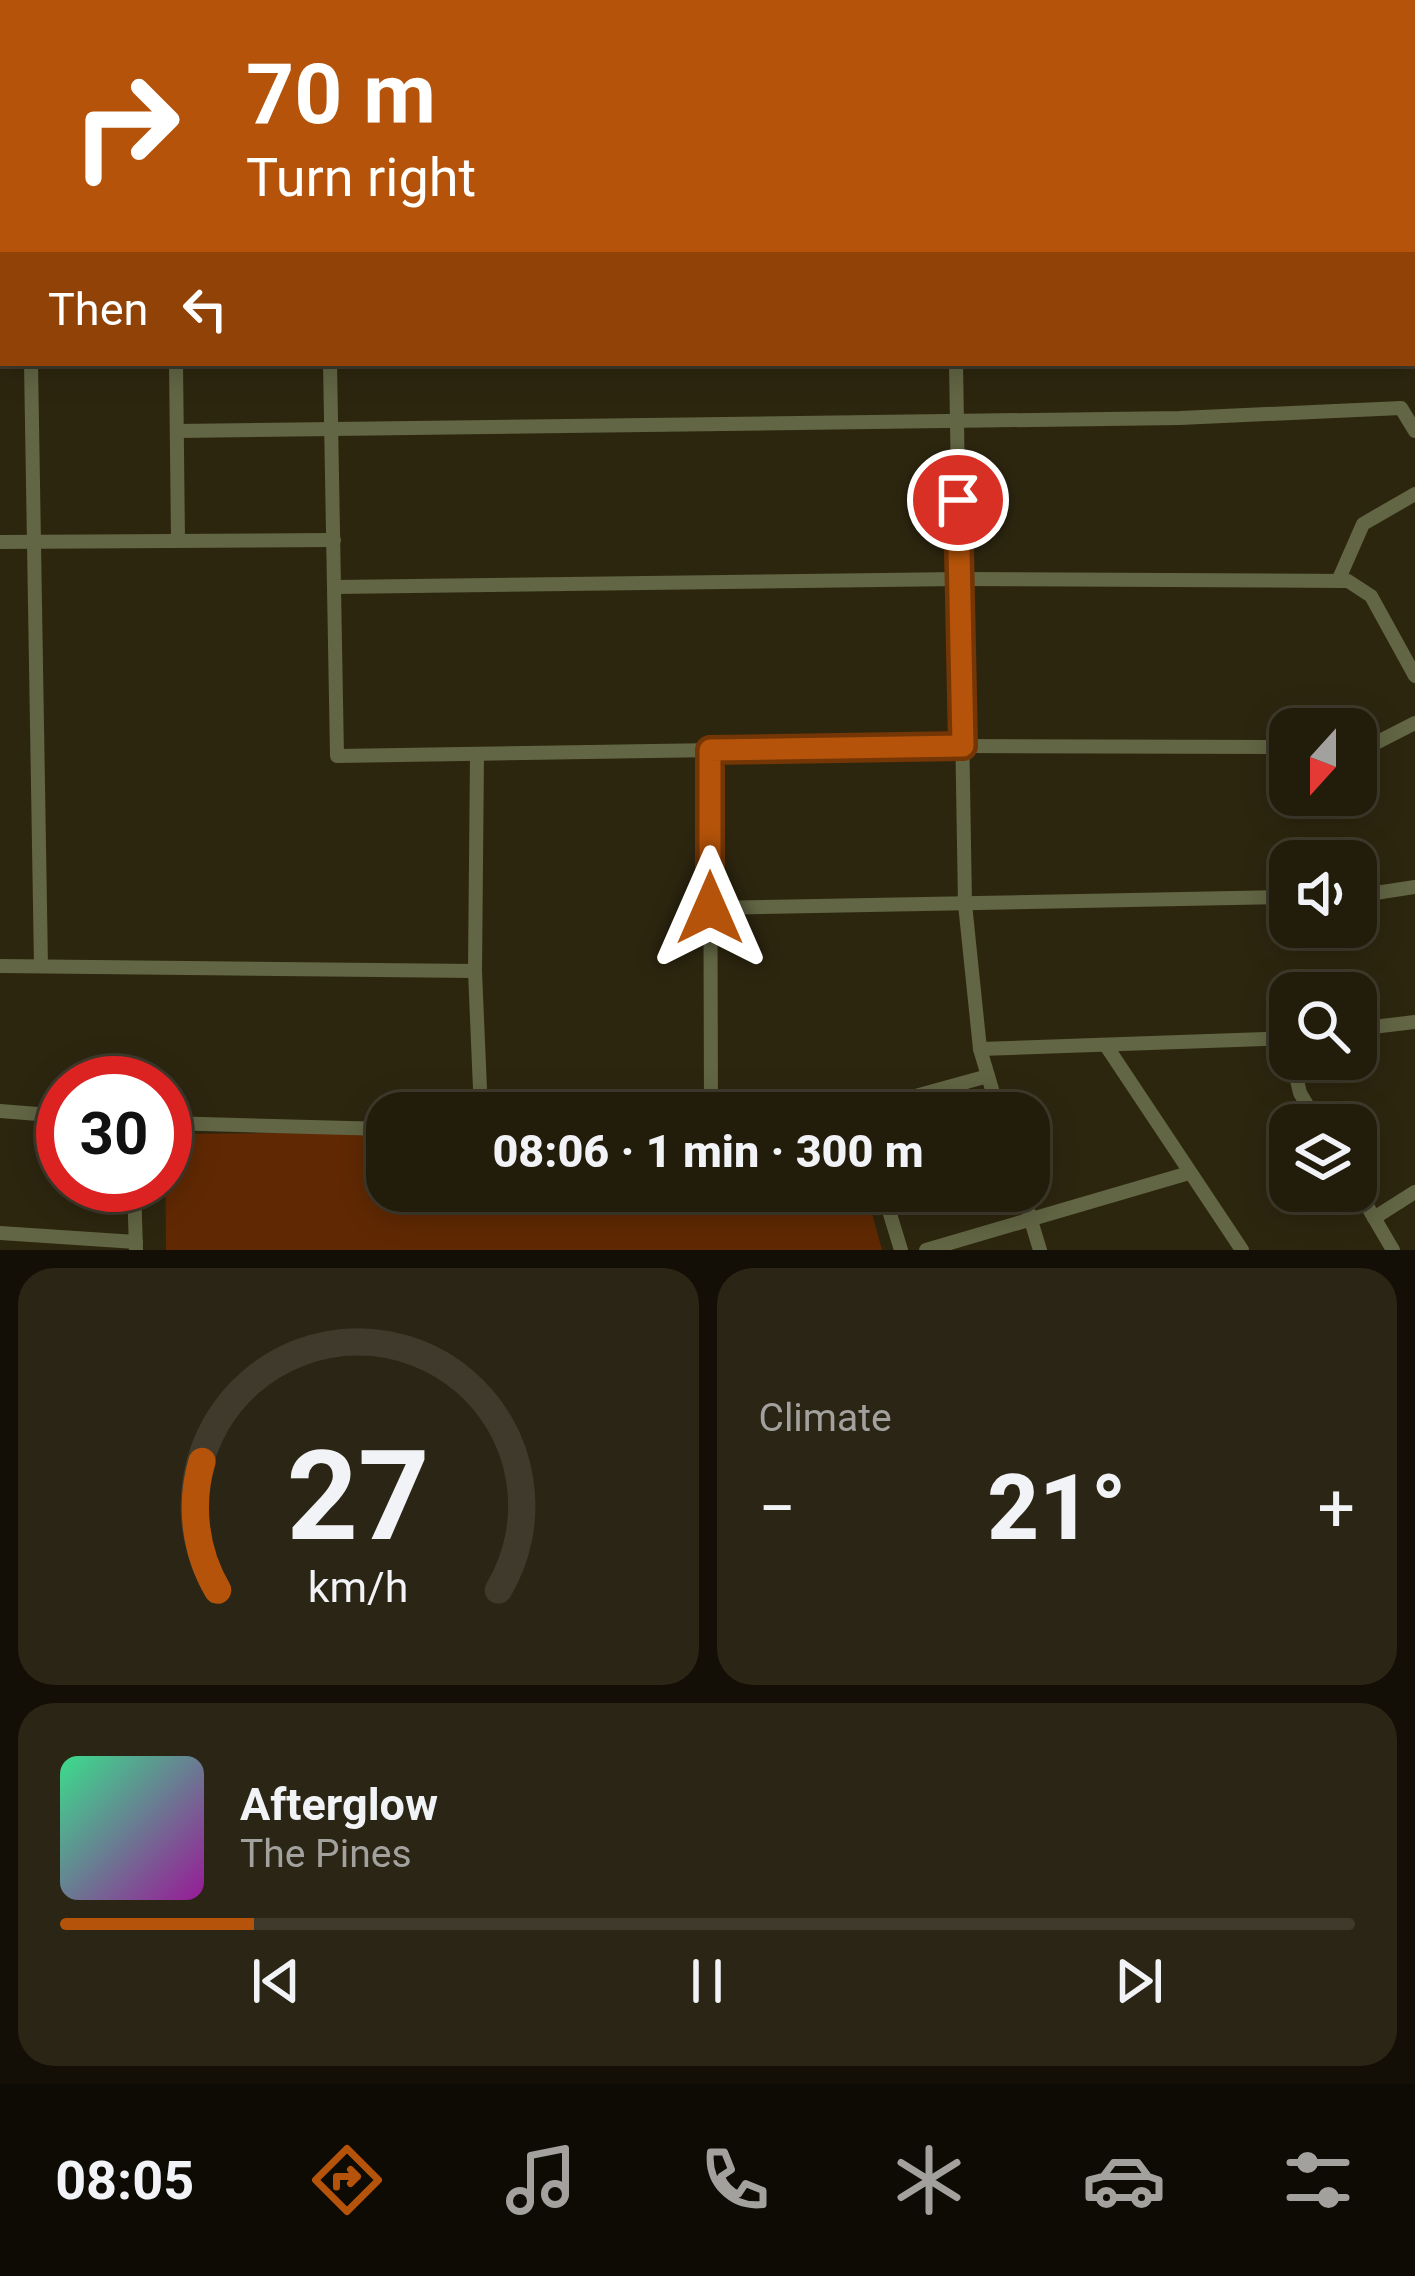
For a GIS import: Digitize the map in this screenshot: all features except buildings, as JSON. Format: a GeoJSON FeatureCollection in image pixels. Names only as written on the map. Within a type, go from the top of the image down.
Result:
{"type":"FeatureCollection","features":[{"type":"Feature","properties":{"kind":"street"},"geometry":{"type":"LineString","coordinates":[[31,366],[41,966]]}},
{"type":"Feature","properties":{"kind":"street"},"geometry":{"type":"LineString","coordinates":[[176,366],[178,541]]}},
{"type":"Feature","properties":{"kind":"street"},"geometry":{"type":"LineString","coordinates":[[331,366],[337,756],[963,746],[1269,747]]}},
{"type":"Feature","properties":{"kind":"street"},"geometry":{"type":"LineString","coordinates":[[956,366],[965,904],[980,1049],[993,1092]]}},
{"type":"Feature","properties":{"kind":"street"},"geometry":{"type":"LineString","coordinates":[[177,431],[1180,418],[1401,408],[1415,431]]}},
{"type":"Feature","properties":{"kind":"street"},"geometry":{"type":"LineString","coordinates":[[1338,581],[1363,524],[1415,494]]}},
{"type":"Feature","properties":{"kind":"street"},"geometry":{"type":"LineString","coordinates":[[0,542],[334,539]]}},
{"type":"Feature","properties":{"kind":"street"},"geometry":{"type":"LineString","coordinates":[[334,587],[960,579],[1338,581],[1363,588],[1371,596],[1415,676]]}},
{"type":"Feature","properties":{"kind":"street"},"geometry":{"type":"LineString","coordinates":[[1399,649],[1415,640]]}},
{"type":"Feature","properties":{"kind":"street"},"geometry":{"type":"LineString","coordinates":[[1377,742],[1415,723]]}},
{"type":"Feature","properties":{"kind":"street"},"geometry":{"type":"LineString","coordinates":[[710,750],[711,1092]]}},
{"type":"Feature","properties":{"kind":"street"},"geometry":{"type":"LineString","coordinates":[[477,754],[480,1092]]}},
{"type":"Feature","properties":{"kind":"street"},"geometry":{"type":"LineString","coordinates":[[1377,893],[1415,887]]}},
{"type":"Feature","properties":{"kind":"street"},"geometry":{"type":"LineString","coordinates":[[710,908],[1269,897]]}},
{"type":"Feature","properties":{"kind":"street"},"geometry":{"type":"LineString","coordinates":[[0,966],[476,971]]}},
{"type":"Feature","properties":{"kind":"street"},"geometry":{"type":"LineString","coordinates":[[1377,1027],[1415,1022]]}},
{"type":"Feature","properties":{"kind":"street"},"geometry":{"type":"LineString","coordinates":[[980,1049],[1269,1043]]}},
{"type":"Feature","properties":{"kind":"street"},"geometry":{"type":"LineString","coordinates":[[1107,1047],[1242,1250]]}},
{"type":"Feature","properties":{"kind":"street"},"geometry":{"type":"LineString","coordinates":[[929,1092],[988,1076]]}},
{"type":"Feature","properties":{"kind":"street"},"geometry":{"type":"LineString","coordinates":[[0,1112],[36,1114]]}},
{"type":"Feature","properties":{"kind":"street"},"geometry":{"type":"LineString","coordinates":[[192,1124],[366,1128]]}},
{"type":"Feature","properties":{"kind":"street"},"geometry":{"type":"LineString","coordinates":[[926,1250],[1189,1173]]}},
{"type":"Feature","properties":{"kind":"street"},"geometry":{"type":"LineString","coordinates":[[1374,1218],[1415,1192]]}},
{"type":"Feature","properties":{"kind":"street"},"geometry":{"type":"LineString","coordinates":[[0,1233],[136,1246],[135,1212]]}},
{"type":"Feature","properties":{"kind":"street"},"geometry":{"type":"LineString","coordinates":[[890,1212],[901,1250]]}},
{"type":"Feature","properties":{"kind":"street"},"geometry":{"type":"LineString","coordinates":[[1029,1212],[1040,1250]]}},
{"type":"Feature","properties":{"kind":"street"},"geometry":{"type":"LineString","coordinates":[[1371,1212],[1393,1250]]}},
{"type":"Feature","properties":{"kind":"shaded area"},"geometry":{"type":"Polygon","coordinates":[[[366,1132],[366,1212],[872,1212],[882,1250],[166,1250],[166,1212],[192,1212],[192,1134],[366,1132]]]}},
{"type":"Feature","properties":{"kind":"route"},"geometry":{"type":"LineString","coordinates":[[710,908],[710,750],[963,746],[958,500]]}}]}
